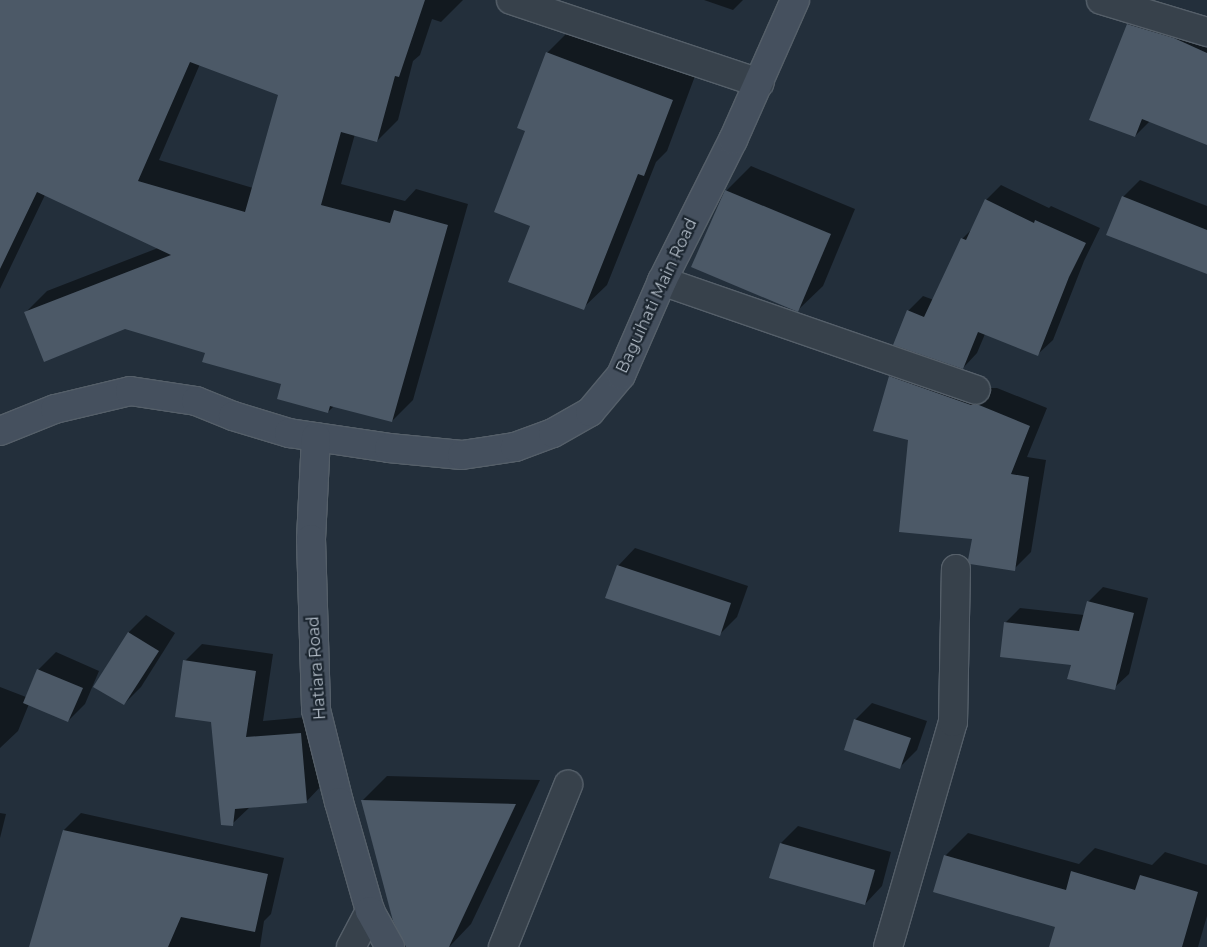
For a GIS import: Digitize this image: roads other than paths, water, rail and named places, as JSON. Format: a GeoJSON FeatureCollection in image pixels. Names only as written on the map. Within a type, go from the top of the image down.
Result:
{"type":"FeatureCollection","features":[{"type":"Feature","properties":{"kind":"street"},"geometry":{"type":"LineString","coordinates":[[510,0],[759,83]]}},
{"type":"Feature","properties":{"kind":"street","name":"Baguihati Main Road"},"geometry":{"type":"LineString","coordinates":[[0,431],[55,409],[130,391],[196,401],[242,419],[289,433],[462,455],[515,446],[553,433],[590,412],[621,375],[662,281],[759,83],[795,0]]}},
{"type":"Feature","properties":{"kind":"street"},"geometry":{"type":"LineString","coordinates":[[1101,0],[1207,32]]}},
{"type":"Feature","properties":{"kind":"street"},"geometry":{"type":"LineString","coordinates":[[662,281],[976,390]]}},
{"type":"Feature","properties":{"kind":"street","name":"Hatiara Road"},"geometry":{"type":"LineString","coordinates":[[316,437],[311,539],[316,710],[339,802],[370,912],[390,947]]}},
{"type":"Feature","properties":{"kind":"street"},"geometry":{"type":"LineString","coordinates":[[888,947],[953,722],[956,570]]}},
{"type":"Feature","properties":{"kind":"street"},"geometry":{"type":"LineString","coordinates":[[503,947],[568,785]]}},
{"type":"Feature","properties":{"kind":"street"},"geometry":{"type":"LineString","coordinates":[[351,947],[370,912]]}}]}
